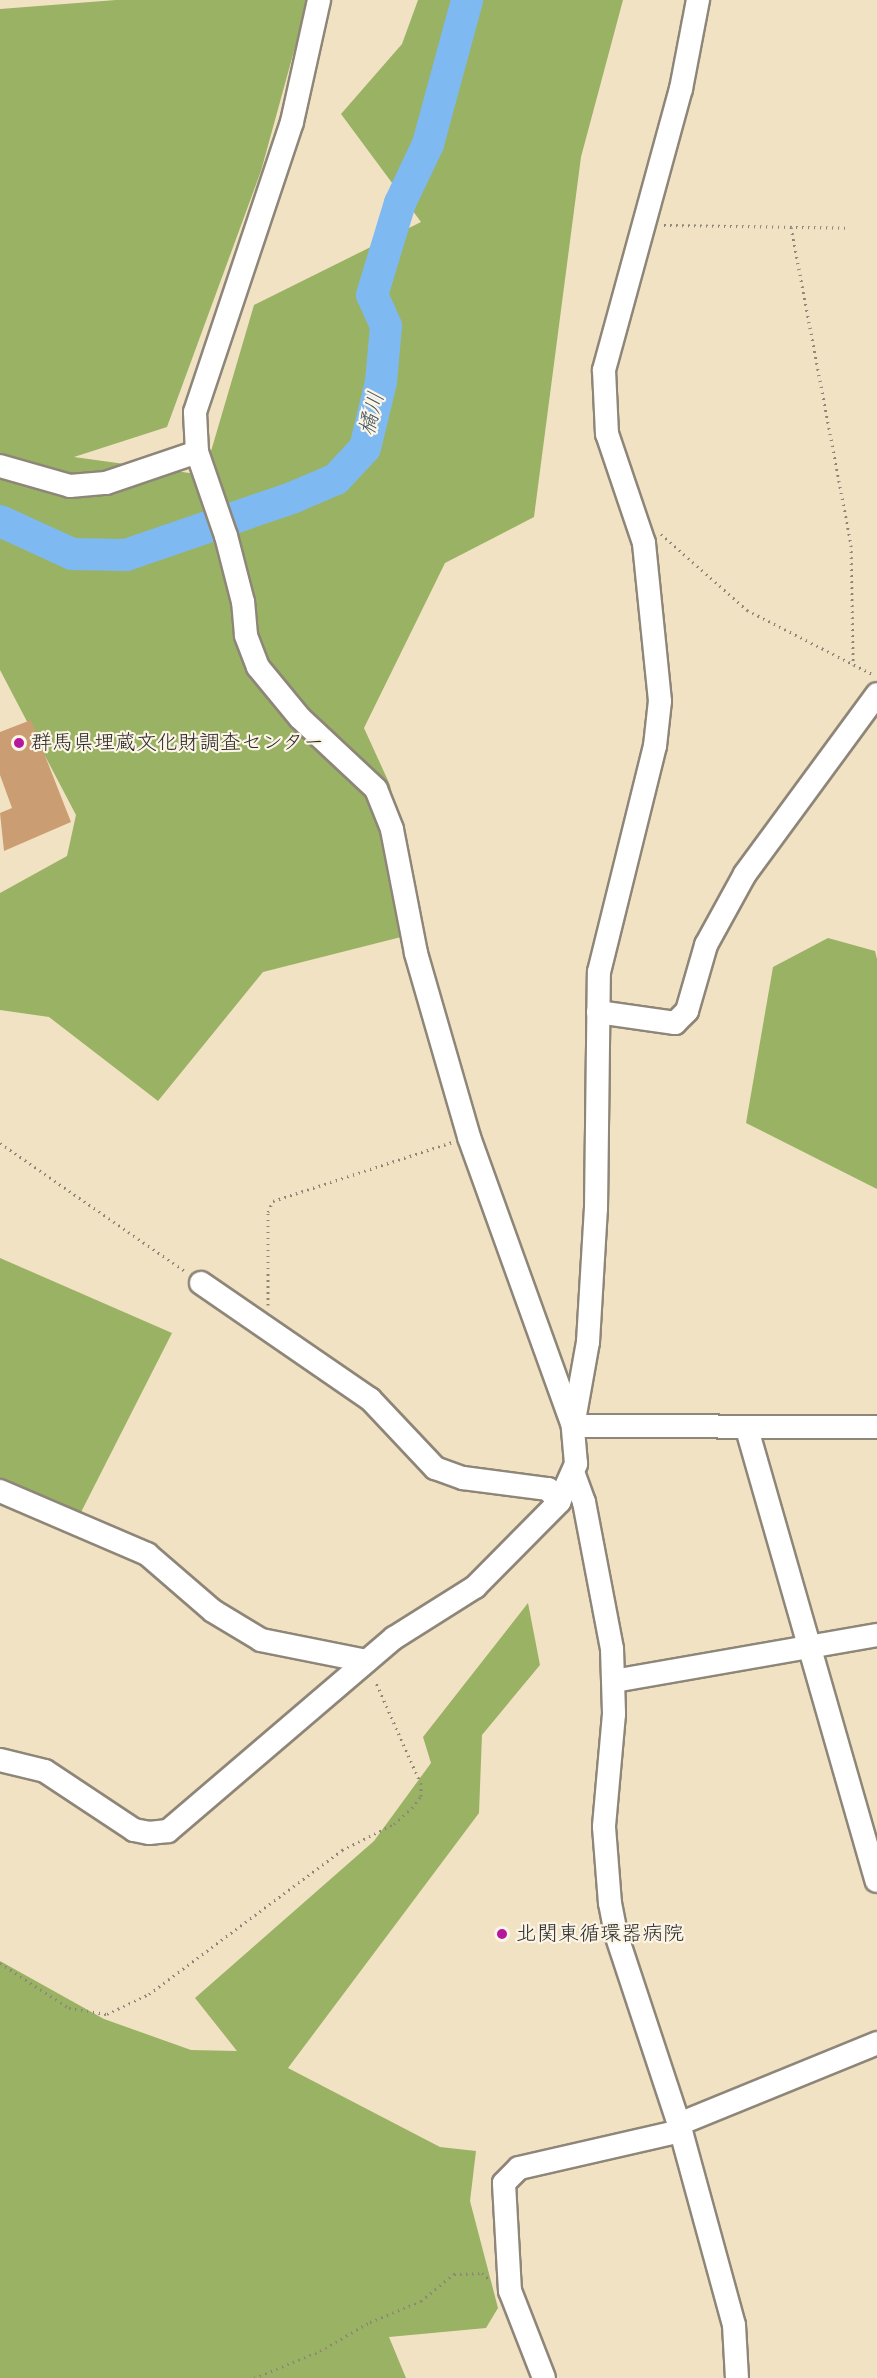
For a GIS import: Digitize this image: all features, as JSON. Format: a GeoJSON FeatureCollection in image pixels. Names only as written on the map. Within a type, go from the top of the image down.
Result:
{"type":"FeatureCollection","features":[{"type":"Feature","properties":{"kind":"street"},"geometry":{"type":"LineString","coordinates":[[0,1760],[45,1771],[134,1830],[149,1833],[168,1831],[394,1638],[475,1587],[559,1502],[573,1472],[577,1449],[573,1426],[469,1137],[416,953],[392,829],[376,789],[300,718],[258,667],[246,635],[243,602],[226,536],[196,452],[195,412],[292,122],[319,0]]}},
{"type":"Feature","properties":{"kind":"street"},"geometry":{"type":"LineString","coordinates":[[573,1426],[588,1342],[596,1209],[599,972],[655,746],[660,701],[642,535],[607,434],[603,386],[614,328],[681,89],[698,0]]}},
{"type":"Feature","properties":{"kind":"street"},"geometry":{"type":"LineString","coordinates":[[0,466],[50,482],[97,484],[196,452]]}},
{"type":"Feature","properties":{"kind":"street"},"geometry":{"type":"LineString","coordinates":[[598,1012],[675,1023],[687,1011],[706,945],[745,874],[877,694]]}},
{"type":"Feature","properties":{"kind":"street"},"geometry":{"type":"LineString","coordinates":[[201,1283],[370,1399],[435,1468],[463,1478],[548,1489],[559,1502]]}},
{"type":"Feature","properties":{"kind":"street"},"geometry":{"type":"LineString","coordinates":[[573,1426],[747,1429],[877,1427]]}},
{"type":"Feature","properties":{"kind":"street"},"geometry":{"type":"LineString","coordinates":[[747,1429],[877,1881]]}},
{"type":"Feature","properties":{"kind":"street"},"geometry":{"type":"LineString","coordinates":[[573,1472],[586,1514],[612,1649],[614,1681],[604,1827],[610,1903],[619,1944],[680,2128],[734,2325],[737,2378]]}},
{"type":"Feature","properties":{"kind":"street"},"geometry":{"type":"LineString","coordinates":[[0,1491],[147,1554],[213,1611],[261,1640],[366,1661]]}},
{"type":"Feature","properties":{"kind":"street"},"geometry":{"type":"LineString","coordinates":[[614,1681],[877,1635]]}},
{"type":"Feature","properties":{"kind":"street"},"geometry":{"type":"LineString","coordinates":[[544,2378],[510,2291],[504,2183],[510,2174],[680,2128],[877,2043]]}},
{"type":"Feature","properties":{"kind":"path"},"geometry":{"type":"LineString","coordinates":[[644,225],[845,228]]}},
{"type":"Feature","properties":{"kind":"path"},"geometry":{"type":"LineString","coordinates":[[791,227],[851,545],[853,665]]}},
{"type":"Feature","properties":{"kind":"path"},"geometry":{"type":"LineString","coordinates":[[642,535],[664,534],[747,610],[877,677]]}},
{"type":"Feature","properties":{"kind":"path"},"geometry":{"type":"LineString","coordinates":[[270,1330],[267,1226],[273,1202],[469,1137]]}},
{"type":"Feature","properties":{"kind":"path"},"geometry":{"type":"LineString","coordinates":[[0,1143],[201,1283]]}},
{"type":"Feature","properties":{"kind":"path"},"geometry":{"type":"LineString","coordinates":[[0,1963],[69,2008],[107,2014],[149,1994],[342,1850],[394,1824],[412,1808],[421,1796],[421,1784],[366,1661]]}},
{"type":"Feature","properties":{"kind":"path"},"geometry":{"type":"LineString","coordinates":[[254,2378],[320,2351],[370,2322],[421,2301],[453,2274],[482,2273],[510,2291]]}},
{"type":"Feature","properties":{"kind":"green space"},"geometry":{"type":"Polygon","coordinates":[[[116,0],[308,0],[261,171],[167,427],[74,457],[204,475],[254,305],[421,222],[341,114],[402,44],[418,0],[623,0],[581,157],[534,517],[445,563],[364,728],[390,785],[409,872],[413,934],[263,972],[158,1101],[49,1017],[0,1010],[0,893],[67,856],[76,815],[0,670],[0,9],[116,0]]]}},
{"type":"Feature","properties":{"kind":"green space"},"geometry":{"type":"Polygon","coordinates":[[[828,938],[875,951],[877,959],[877,1189],[746,1123],[773,967],[828,938]]]}},
{"type":"Feature","properties":{"kind":"green space"},"geometry":{"type":"Polygon","coordinates":[[[0,1258],[172,1333],[72,1530],[0,1480],[0,1258]]]}},
{"type":"Feature","properties":{"kind":"green space"},"geometry":{"type":"Polygon","coordinates":[[[528,1603],[540,1665],[482,1735],[479,1813],[288,2068],[440,2147],[476,2151],[470,2201],[498,2308],[486,2328],[389,2337],[406,2378],[0,2378],[0,1961],[104,2019],[191,2050],[237,2051],[195,1998],[374,1841],[431,1763],[423,1737],[528,1603]]]}},
{"type":"Feature","properties":{"kind":"building"},"geometry":{"type":"Polygon","coordinates":[[[31,720],[71,822],[4,851],[0,813],[12,808],[0,775],[0,732],[31,720]]]}},
{"type":"Feature","properties":{"kind":"waterway","name":"橘川"},"geometry":{"type":"LineString","coordinates":[[0,521],[72,554],[126,555],[294,497],[336,479],[365,448],[381,382],[386,326],[372,295],[400,203],[428,144],[467,0]]}},
{"type":"Feature","properties":{"kind":"place","name":"群馬県埋蔵文化財調査センター"},"geometry":{"type":"Point","coordinates":[19,743]}},
{"type":"Feature","properties":{"kind":"place","name":"北関東循環器病院"},"geometry":{"type":"Point","coordinates":[502,1934]}}]}
